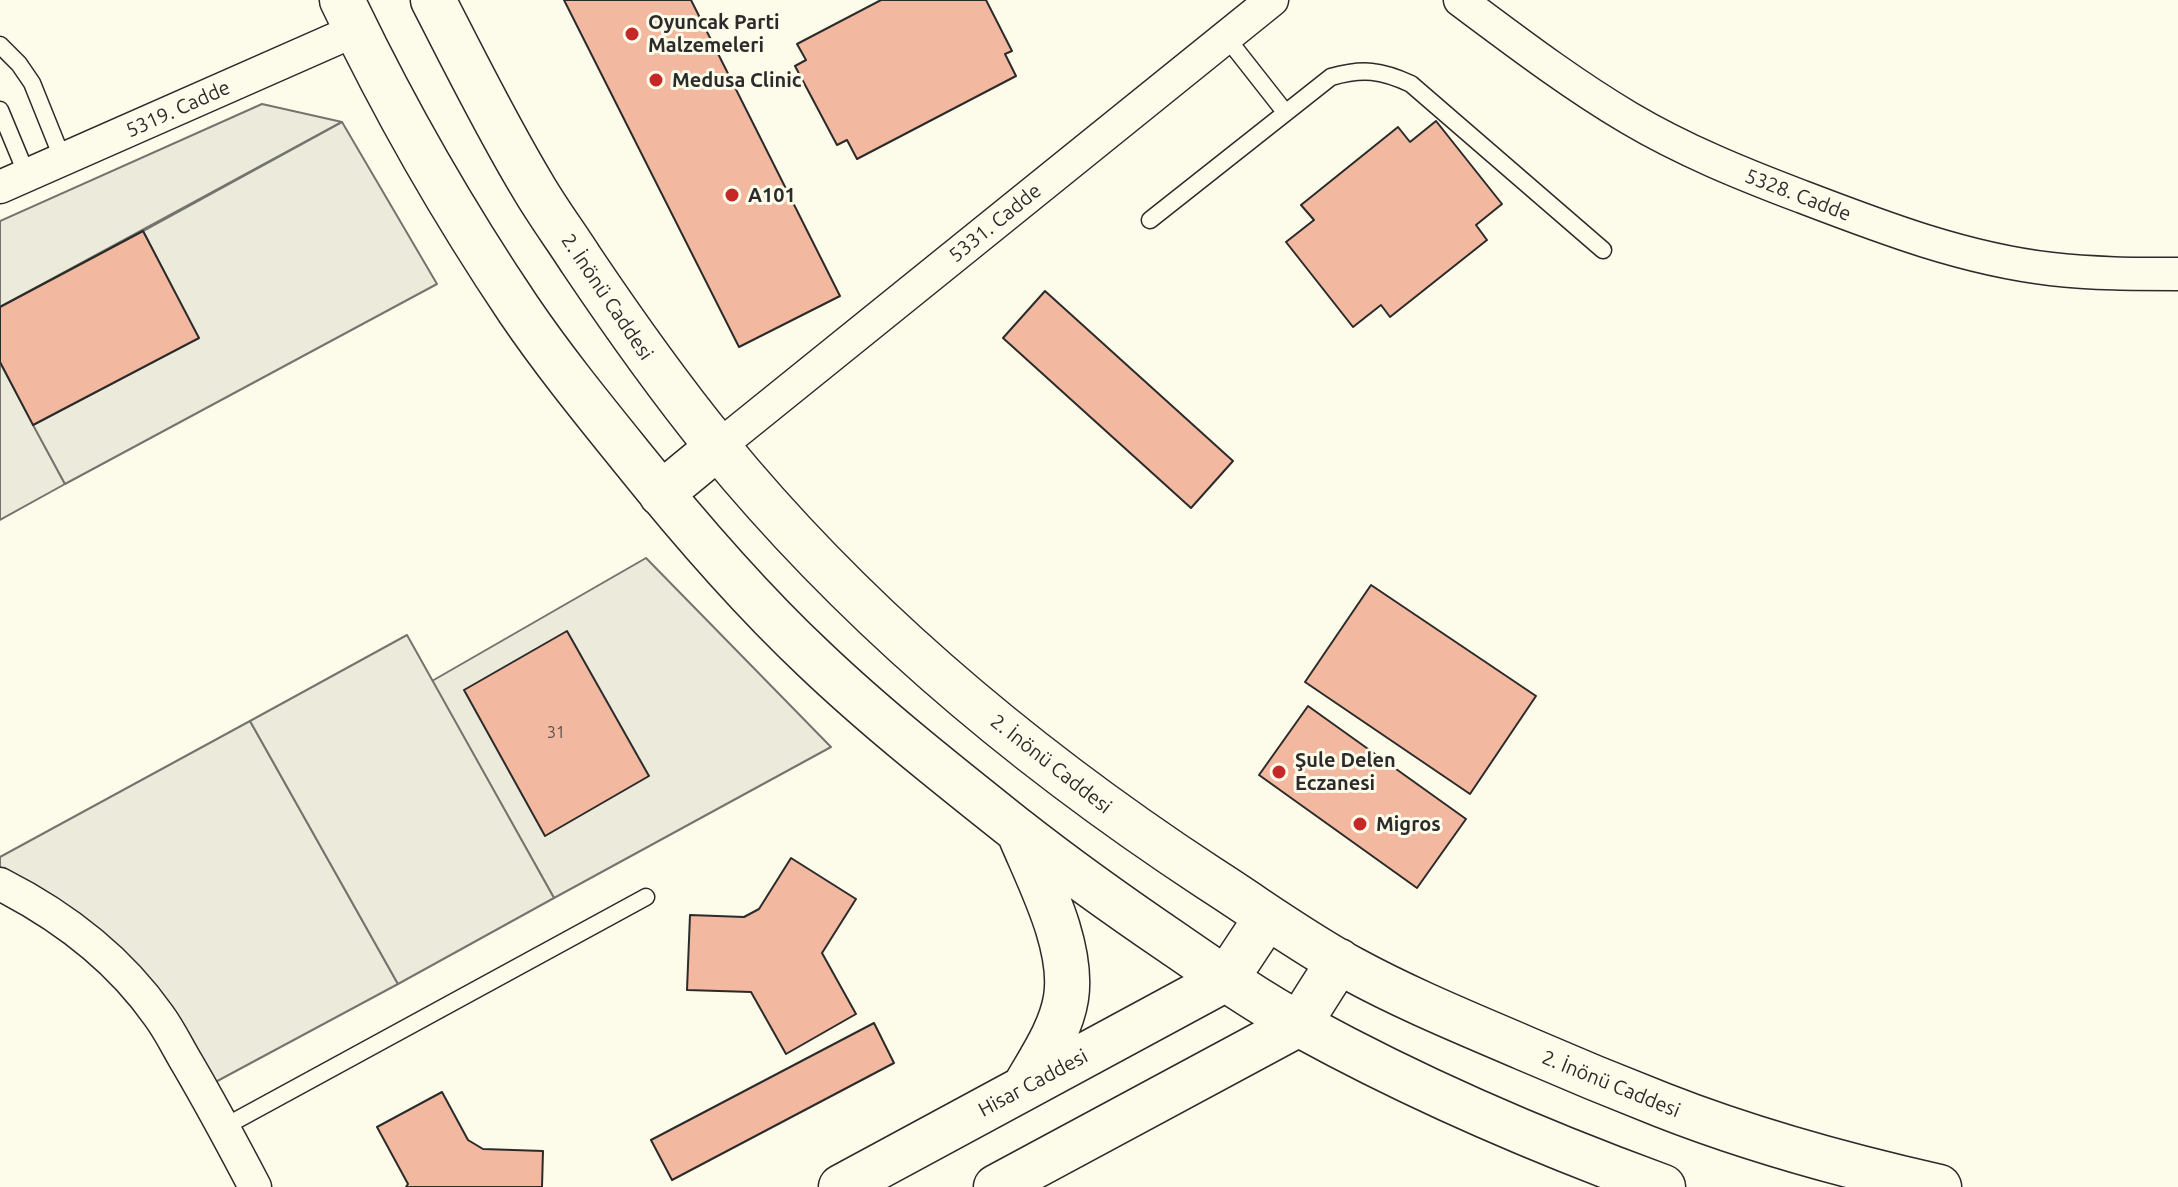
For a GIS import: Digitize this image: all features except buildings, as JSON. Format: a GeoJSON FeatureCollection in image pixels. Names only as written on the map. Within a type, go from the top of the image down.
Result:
{"type":"FeatureCollection","features":[{"type":"Feature","properties":{"kind":"main road","name":"2. İnönü Caddesi"},"geometry":{"type":"LineString","coordinates":[[433,0],[532,186],[637,341],[718,447],[789,530],[879,620],[1028,748],[1113,813],[1267,917],[1339,961],[1448,1016],[1666,1107],[1758,1138],[1939,1187]]}},
{"type":"Feature","properties":{"kind":"main road"},"geometry":{"type":"LineString","coordinates":[[349,15],[464,225],[521,313],[581,394],[661,494],[736,580],[812,658],[896,733],[1058,863],[1226,979],[1299,1024],[1371,1063],[1450,1100],[1556,1147],[1663,1187]]}},
{"type":"Feature","properties":{"kind":"main road"},"geometry":{"type":"LineString","coordinates":[[661,494],[718,447]]}},
{"type":"Feature","properties":{"kind":"main road"},"geometry":{"type":"LineString","coordinates":[[1018,831],[1053,913],[1066,966],[1066,998],[1056,1031],[1024,1088]]}},
{"type":"Feature","properties":{"kind":"main road"},"geometry":{"type":"LineString","coordinates":[[1226,979],[1267,917]]}},
{"type":"Feature","properties":{"kind":"main road"},"geometry":{"type":"LineString","coordinates":[[996,1187],[1299,1024],[1339,961]]}},
{"type":"Feature","properties":{"kind":"main road","name":"Hisar Caddesi"},"geometry":{"type":"LineString","coordinates":[[841,1187],[1226,979]]}},
{"type":"Feature","properties":{"kind":"street","name":"5331. Cadde"},"geometry":{"type":"LineString","coordinates":[[718,447],[1272,0]]}},
{"type":"Feature","properties":{"kind":"street","name":"5328. Cadde"},"geometry":{"type":"LineString","coordinates":[[1460,0],[1542,61],[1630,119],[1735,171],[1912,238],[1987,257],[2049,269],[2178,274]]}},
{"type":"Feature","properties":{"kind":"street","name":"5319. Cadde"},"geometry":{"type":"LineString","coordinates":[[14,181],[63,160],[349,15]]}},
{"type":"Feature","properties":{"kind":"street"},"geometry":{"type":"LineString","coordinates":[[0,884],[49,911],[79,933],[125,975],[159,1016],[255,1187]]}},
{"type":"Feature","properties":{"kind":"lane"},"geometry":{"type":"LineString","coordinates":[[1226,37],[1285,112]]}},
{"type":"Feature","properties":{"kind":"lane"},"geometry":{"type":"LineString","coordinates":[[0,45],[32,83],[63,160]]}},
{"type":"Feature","properties":{"kind":"lane"},"geometry":{"type":"LineString","coordinates":[[1150,220],[1331,77],[1352,71],[1373,71],[1393,75],[1411,84],[1603,250]]}},
{"type":"Feature","properties":{"kind":"lane"},"geometry":{"type":"LineString","coordinates":[[0,110],[14,181]]}},
{"type":"Feature","properties":{"kind":"lane"},"geometry":{"type":"LineString","coordinates":[[224,1127],[646,897]]}},
{"type":"Feature","properties":{"kind":"shaded area"},"geometry":{"type":"Polygon","coordinates":[[[262,104],[342,122],[0,307],[0,221],[262,104]]]}},
{"type":"Feature","properties":{"kind":"shaded area"},"geometry":{"type":"Polygon","coordinates":[[[342,122],[437,284],[65,484],[33,425],[198,338],[143,231],[342,122]]]}},
{"type":"Feature","properties":{"kind":"shaded area"},"geometry":{"type":"Polygon","coordinates":[[[0,362],[65,484],[0,520],[0,362]]]}},
{"type":"Feature","properties":{"kind":"shaded area"},"geometry":{"type":"Polygon","coordinates":[[[646,558],[831,747],[554,898],[432,681],[646,558]]]}},
{"type":"Feature","properties":{"kind":"shaded area"},"geometry":{"type":"Polygon","coordinates":[[[407,635],[554,898],[398,984],[250,721],[407,635]]]}},
{"type":"Feature","properties":{"kind":"shaded area"},"geometry":{"type":"Polygon","coordinates":[[[250,721],[398,984],[208,1086],[162,1008],[0,870],[0,857],[250,721]]]}},
{"type":"Feature","properties":{"kind":"place","name":"Oyuncak Parti Malzemeleri"},"geometry":{"type":"Point","coordinates":[632,34]}},
{"type":"Feature","properties":{"kind":"place","name":"Medusa Clinic"},"geometry":{"type":"Point","coordinates":[656,80]}},
{"type":"Feature","properties":{"kind":"place","name":"A101"},"geometry":{"type":"Point","coordinates":[732,195]}},
{"type":"Feature","properties":{"kind":"place","name":"Şule Delen Eczanesi"},"geometry":{"type":"Point","coordinates":[1279,772]}},
{"type":"Feature","properties":{"kind":"place","name":"Migros"},"geometry":{"type":"Point","coordinates":[1360,824]}}]}
